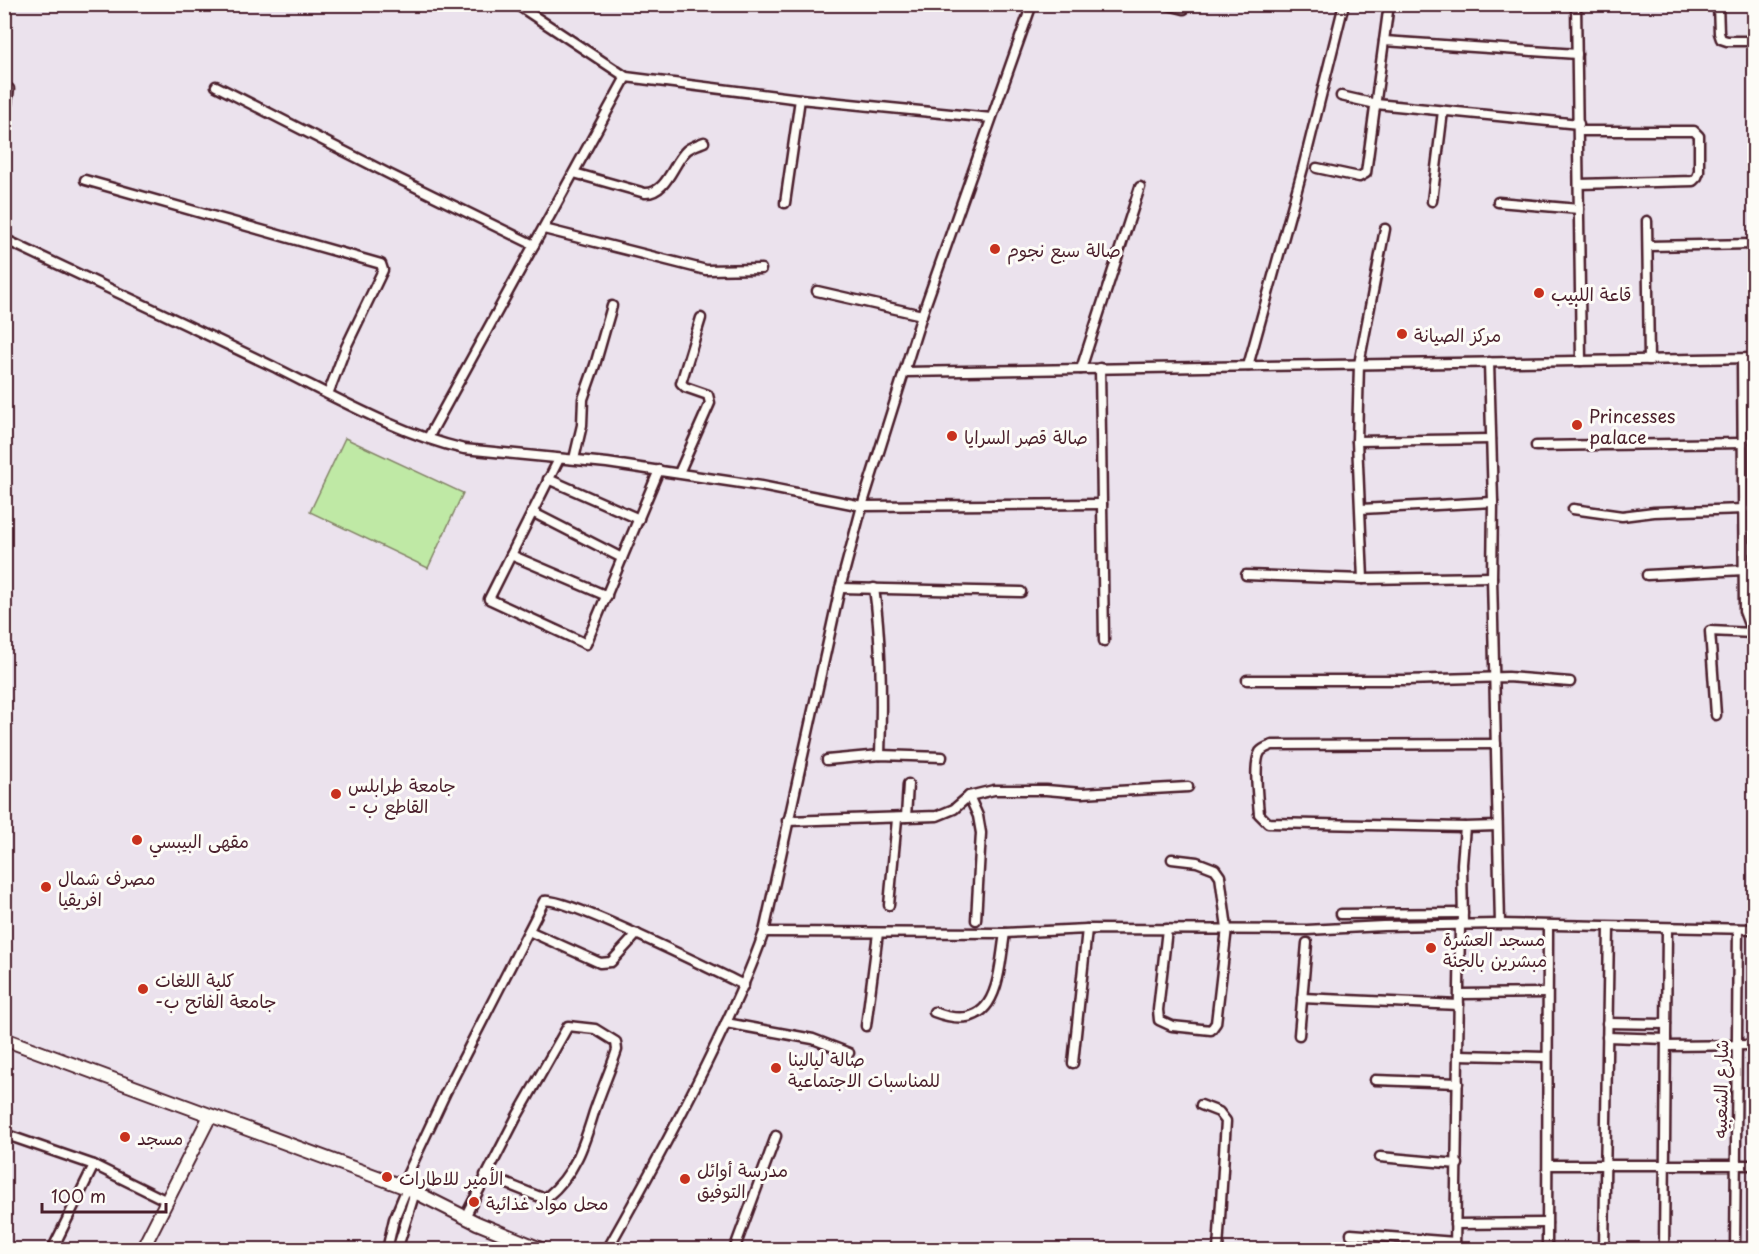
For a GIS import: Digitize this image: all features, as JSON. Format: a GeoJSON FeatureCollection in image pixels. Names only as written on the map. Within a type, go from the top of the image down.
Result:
{"type":"FeatureCollection","features":[{"type":"Feature","properties":{"kind":"street"},"geometry":{"type":"LineString","coordinates":[[516,4],[626,77],[800,99],[991,118]]}},
{"type":"Feature","properties":{"kind":"street"},"geometry":{"type":"LineString","coordinates":[[606,1250],[658,1159],[726,1023],[744,985],[764,932],[840,588],[862,506],[922,315],[1032,4]]}},
{"type":"Feature","properties":{"kind":"street"},"geometry":{"type":"LineString","coordinates":[[1164,4],[1184,9],[1190,7],[1191,4]]}},
{"type":"Feature","properties":{"kind":"street"},"geometry":{"type":"LineString","coordinates":[[1248,366],[1306,158],[1344,4]]}},
{"type":"Feature","properties":{"kind":"street"},"geometry":{"type":"LineString","coordinates":[[1317,168],[1359,177],[1365,176],[1389,4]]}},
{"type":"Feature","properties":{"kind":"street"},"geometry":{"type":"LineString","coordinates":[[1576,4],[1581,361]]}},
{"type":"Feature","properties":{"kind":"street"},"geometry":{"type":"LineString","coordinates":[[1718,4],[1721,39],[1755,41]]}},
{"type":"Feature","properties":{"kind":"street"},"geometry":{"type":"LineString","coordinates":[[1384,41],[1577,54]]}},
{"type":"Feature","properties":{"kind":"street"},"geometry":{"type":"LineString","coordinates":[[428,438],[626,77]]}},
{"type":"Feature","properties":{"kind":"street"},"geometry":{"type":"LineString","coordinates":[[216,87],[534,245]]}},
{"type":"Feature","properties":{"kind":"street"},"geometry":{"type":"LineString","coordinates":[[4,123],[9,89]]}},
{"type":"Feature","properties":{"kind":"street"},"geometry":{"type":"LineString","coordinates":[[1341,96],[1376,104],[1579,128],[1694,131],[1699,136],[1698,175],[1693,180],[1579,184]]}},
{"type":"Feature","properties":{"kind":"street"},"geometry":{"type":"LineString","coordinates":[[784,203],[800,99]]}},
{"type":"Feature","properties":{"kind":"street"},"geometry":{"type":"LineString","coordinates":[[1432,201],[1443,111]]}},
{"type":"Feature","properties":{"kind":"street"},"geometry":{"type":"LineString","coordinates":[[574,173],[645,193],[654,192],[664,183],[689,148],[704,142]]}},
{"type":"Feature","properties":{"kind":"street"},"geometry":{"type":"LineString","coordinates":[[85,180],[381,264],[384,270],[346,347],[328,394]]}},
{"type":"Feature","properties":{"kind":"street"},"geometry":{"type":"LineString","coordinates":[[1081,369],[1096,316],[1140,187]]}},
{"type":"Feature","properties":{"kind":"street"},"geometry":{"type":"LineString","coordinates":[[1498,202],[1579,209]]}},
{"type":"Feature","properties":{"kind":"street"},"geometry":{"type":"LineString","coordinates":[[1647,221],[1649,360]]}},
{"type":"Feature","properties":{"kind":"street"},"geometry":{"type":"LineString","coordinates":[[544,229],[706,270],[761,269]]}},
{"type":"Feature","properties":{"kind":"street"},"geometry":{"type":"LineString","coordinates":[[1363,579],[1357,441],[1359,364],[1385,229]]}},
{"type":"Feature","properties":{"kind":"street"},"geometry":{"type":"LineString","coordinates":[[4,239],[328,394],[428,438],[464,449],[574,459],[659,470],[817,496],[862,506],[1102,504]]}},
{"type":"Feature","properties":{"kind":"street"},"geometry":{"type":"LineString","coordinates":[[1647,246],[1755,244]]}},
{"type":"Feature","properties":{"kind":"street"},"geometry":{"type":"LineString","coordinates":[[817,291],[922,315]]}},
{"type":"Feature","properties":{"kind":"street"},"geometry":{"type":"LineString","coordinates":[[574,459],[582,425],[583,399],[612,306]]}},
{"type":"Feature","properties":{"kind":"street"},"geometry":{"type":"LineString","coordinates":[[679,473],[710,403],[708,395],[681,383],[701,318]]}},
{"type":"Feature","properties":{"kind":"street"},"geometry":{"type":"LineString","coordinates":[[1716,715],[1709,633],[1712,630],[1754,633],[1744,610],[1742,358]]}},
{"type":"Feature","properties":{"kind":"street"},"geometry":{"type":"LineString","coordinates":[[905,372],[1755,358]]}},
{"type":"Feature","properties":{"kind":"street"},"geometry":{"type":"LineString","coordinates":[[1489,362],[1494,502],[1492,577],[1500,924]]}},
{"type":"Feature","properties":{"kind":"street"},"geometry":{"type":"LineString","coordinates":[[1100,368],[1104,641]]}},
{"type":"Feature","properties":{"kind":"street"},"geometry":{"type":"LineString","coordinates":[[1357,441],[1491,439]]}},
{"type":"Feature","properties":{"kind":"street"},"geometry":{"type":"LineString","coordinates":[[1536,446],[1743,443]]}},
{"type":"Feature","properties":{"kind":"street"},"geometry":{"type":"LineString","coordinates":[[559,459],[489,599],[586,644],[659,470]]}},
{"type":"Feature","properties":{"kind":"street"},"geometry":{"type":"LineString","coordinates":[[548,479],[639,519]]}},
{"type":"Feature","properties":{"kind":"street"},"geometry":{"type":"LineString","coordinates":[[1361,509],[1494,502]]}},
{"type":"Feature","properties":{"kind":"street"},"geometry":{"type":"LineString","coordinates":[[1573,509],[1623,516],[1654,512],[1744,509]]}},
{"type":"Feature","properties":{"kind":"street"},"geometry":{"type":"LineString","coordinates":[[532,512],[622,558]]}},
{"type":"Feature","properties":{"kind":"street"},"geometry":{"type":"LineString","coordinates":[[511,555],[607,596]]}},
{"type":"Feature","properties":{"kind":"street"},"geometry":{"type":"LineString","coordinates":[[1647,576],[1744,570]]}},
{"type":"Feature","properties":{"kind":"street"},"geometry":{"type":"LineString","coordinates":[[1246,575],[1363,579],[1492,577]]}},
{"type":"Feature","properties":{"kind":"street"},"geometry":{"type":"LineString","coordinates":[[840,588],[1021,592]]}},
{"type":"Feature","properties":{"kind":"street"},"geometry":{"type":"LineString","coordinates":[[874,588],[881,646],[880,755]]}},
{"type":"Feature","properties":{"kind":"street"},"geometry":{"type":"LineString","coordinates":[[1248,680],[1524,677],[1570,682]]}},
{"type":"Feature","properties":{"kind":"street"},"geometry":{"type":"LineString","coordinates":[[1496,744],[1272,745],[1259,753],[1257,776],[1259,814],[1268,823],[1497,826]]}},
{"type":"Feature","properties":{"kind":"street"},"geometry":{"type":"LineString","coordinates":[[827,760],[880,755],[942,757]]}},
{"type":"Feature","properties":{"kind":"street"},"geometry":{"type":"LineString","coordinates":[[889,905],[908,784]]}},
{"type":"Feature","properties":{"kind":"street"},"geometry":{"type":"LineString","coordinates":[[787,821],[937,816],[954,809],[969,796],[994,790],[1082,793],[1188,787]]}},
{"type":"Feature","properties":{"kind":"street"},"geometry":{"type":"LineString","coordinates":[[969,796],[978,816],[981,832],[976,920]]}},
{"type":"Feature","properties":{"kind":"street"},"geometry":{"type":"LineString","coordinates":[[1351,1234],[1455,1246],[1462,864],[1465,826]]}},
{"type":"Feature","properties":{"kind":"street"},"geometry":{"type":"LineString","coordinates":[[1167,929],[1158,1010],[1159,1020],[1166,1025],[1208,1030],[1214,1028],[1227,928],[1220,876],[1215,869],[1197,862],[1172,859]]}},
{"type":"Feature","properties":{"kind":"street"},"geometry":{"type":"LineString","coordinates":[[387,1250],[394,1219],[446,1092],[542,904],[550,900],[637,934],[744,985]]}},
{"type":"Feature","properties":{"kind":"street"},"geometry":{"type":"LineString","coordinates":[[1341,914],[1462,913]]}},
{"type":"Feature","properties":{"kind":"street"},"geometry":{"type":"LineString","coordinates":[[764,932],[1005,933],[1087,929],[1227,928],[1307,930],[1462,924],[1755,929]]}},
{"type":"Feature","properties":{"kind":"street"},"geometry":{"type":"LineString","coordinates":[[1547,1250],[1548,926]]}},
{"type":"Feature","properties":{"kind":"street"},"geometry":{"type":"LineString","coordinates":[[1604,1250],[1609,927]]}},
{"type":"Feature","properties":{"kind":"street"},"geometry":{"type":"LineString","coordinates":[[1664,1250],[1667,927]]}},
{"type":"Feature","properties":{"kind":"street","name":"شارع الشعبيه"},"geometry":{"type":"LineString","coordinates":[[1735,1250],[1738,928]]}},
{"type":"Feature","properties":{"kind":"street"},"geometry":{"type":"LineString","coordinates":[[1072,1063],[1087,929]]}},
{"type":"Feature","properties":{"kind":"street"},"geometry":{"type":"LineString","coordinates":[[529,931],[600,963],[611,962],[637,934]]}},
{"type":"Feature","properties":{"kind":"street"},"geometry":{"type":"LineString","coordinates":[[866,1026],[878,933]]}},
{"type":"Feature","properties":{"kind":"street"},"geometry":{"type":"LineString","coordinates":[[934,1012],[949,1018],[963,1019],[985,1010],[994,996],[998,981],[1005,933]]}},
{"type":"Feature","properties":{"kind":"street"},"geometry":{"type":"LineString","coordinates":[[1299,1035],[1307,943]]}},
{"type":"Feature","properties":{"kind":"street"},"geometry":{"type":"LineString","coordinates":[[1460,994],[1547,993]]}},
{"type":"Feature","properties":{"kind":"street"},"geometry":{"type":"LineString","coordinates":[[1302,998],[1459,1005]]}},
{"type":"Feature","properties":{"kind":"street"},"geometry":{"type":"LineString","coordinates":[[726,1023],[813,1040],[849,1053]]}},
{"type":"Feature","properties":{"kind":"street"},"geometry":{"type":"LineString","coordinates":[[1607,1023],[1666,1024]]}},
{"type":"Feature","properties":{"kind":"street"},"geometry":{"type":"LineString","coordinates":[[465,1217],[485,1175],[568,1026],[595,1029],[616,1042],[617,1050],[584,1146],[571,1172],[557,1189],[547,1197],[540,1197],[485,1175]]}},
{"type":"Feature","properties":{"kind":"street"},"geometry":{"type":"LineString","coordinates":[[1607,1037],[1666,1043],[1755,1045]]}},
{"type":"Feature","properties":{"kind":"street"},"geometry":{"type":"LineString","coordinates":[[4,1039],[408,1189],[538,1249]]}},
{"type":"Feature","properties":{"kind":"street"},"geometry":{"type":"LineString","coordinates":[[1459,1055],[1546,1057]]}},
{"type":"Feature","properties":{"kind":"street"},"geometry":{"type":"LineString","coordinates":[[1375,1080],[1458,1083]]}},
{"type":"Feature","properties":{"kind":"street"},"geometry":{"type":"LineString","coordinates":[[1201,1105],[1219,1112],[1226,1121],[1218,1250]]}},
{"type":"Feature","properties":{"kind":"street"},"geometry":{"type":"LineString","coordinates":[[142,1250],[210,1116]]}},
{"type":"Feature","properties":{"kind":"street"},"geometry":{"type":"LineString","coordinates":[[4,1134],[94,1166],[167,1201]]}},
{"type":"Feature","properties":{"kind":"street"},"geometry":{"type":"LineString","coordinates":[[734,1250],[776,1136]]}},
{"type":"Feature","properties":{"kind":"street"},"geometry":{"type":"LineString","coordinates":[[1380,1157],[1458,1164]]}},
{"type":"Feature","properties":{"kind":"street"},"geometry":{"type":"LineString","coordinates":[[1548,1165],[1755,1165]]}},
{"type":"Feature","properties":{"kind":"street"},"geometry":{"type":"LineString","coordinates":[[52,1250],[94,1166]]}},
{"type":"Feature","properties":{"kind":"street"},"geometry":{"type":"LineString","coordinates":[[397,1250],[408,1189]]}},
{"type":"Feature","properties":{"kind":"street"},"geometry":{"type":"LineString","coordinates":[[1455,1224],[1547,1223]]}},
{"type":"Feature","properties":{"kind":"green space"},"geometry":{"type":"Polygon","coordinates":[[[345,438],[463,493],[428,568],[310,512],[345,438]]]}},
{"type":"Feature","properties":{"kind":"place","name":"صالة سبع نجوم"},"geometry":{"type":"Point","coordinates":[995,249]}},
{"type":"Feature","properties":{"kind":"place","name":"قاعة اللبيب"},"geometry":{"type":"Point","coordinates":[1539,293]}},
{"type":"Feature","properties":{"kind":"place","name":"مركز الصيانة"},"geometry":{"type":"Point","coordinates":[1402,334]}},
{"type":"Feature","properties":{"kind":"place","name":"Princesses palace"},"geometry":{"type":"Point","coordinates":[1577,425]}},
{"type":"Feature","properties":{"kind":"place","name":"صالة قصر السرايا"},"geometry":{"type":"Point","coordinates":[952,436]}},
{"type":"Feature","properties":{"kind":"place","name":"جامعة طرابلس - القاطع ب"},"geometry":{"type":"Point","coordinates":[336,794]}},
{"type":"Feature","properties":{"kind":"place","name":"مقهى البيبسي"},"geometry":{"type":"Point","coordinates":[137,840]}},
{"type":"Feature","properties":{"kind":"place","name":"مصرف شمال افريقيا"},"geometry":{"type":"Point","coordinates":[46,887]}},
{"type":"Feature","properties":{"kind":"place","name":"مسجد العشرة مبشرين بالجنة"},"geometry":{"type":"Point","coordinates":[1431,948]}},
{"type":"Feature","properties":{"kind":"place","name":"كلية اللغات -جامعة الفاتح ب"},"geometry":{"type":"Point","coordinates":[143,989]}},
{"type":"Feature","properties":{"kind":"place","name":"صالة ليالينا للمناسبات الاجتماعية"},"geometry":{"type":"Point","coordinates":[776,1068]}},
{"type":"Feature","properties":{"kind":"place","name":"مسجد"},"geometry":{"type":"Point","coordinates":[125,1137]}},
{"type":"Feature","properties":{"kind":"place","name":"الأمير للاطارات"},"geometry":{"type":"Point","coordinates":[387,1177]}},
{"type":"Feature","properties":{"kind":"place","name":"مدرسة أوائل التوفيق"},"geometry":{"type":"Point","coordinates":[685,1179]}},
{"type":"Feature","properties":{"kind":"place","name":"محل مواد غذائية"},"geometry":{"type":"Point","coordinates":[474,1202]}}]}
